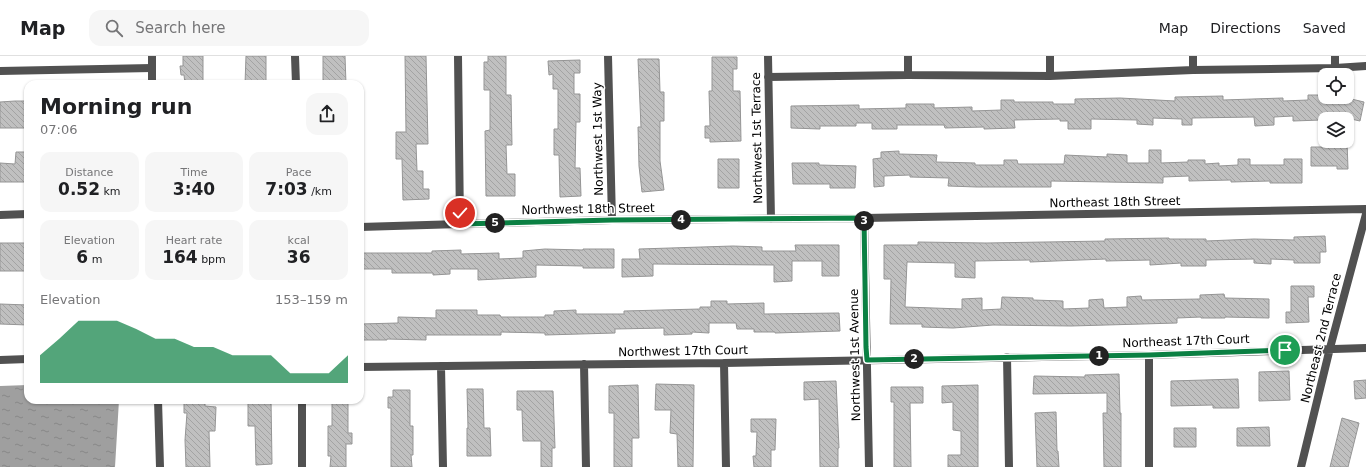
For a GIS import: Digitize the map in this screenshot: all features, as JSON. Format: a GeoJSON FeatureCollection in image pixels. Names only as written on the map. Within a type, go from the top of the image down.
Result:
{"type":"FeatureCollection","features":[{"type":"Feature","properties":{"kind":"street"},"geometry":{"type":"LineString","coordinates":[[152,56],[152,80]]}},
{"type":"Feature","properties":{"kind":"street"},"geometry":{"type":"LineString","coordinates":[[295,56],[296,80]]}},
{"type":"Feature","properties":{"kind":"street"},"geometry":{"type":"LineString","coordinates":[[458,56],[460,224]]}},
{"type":"Feature","properties":{"kind":"street","name":"Northwest 1st Way"},"geometry":{"type":"LineString","coordinates":[[608,56],[612,220]]}},
{"type":"Feature","properties":{"kind":"street","name":"Northwest 1st Terrace"},"geometry":{"type":"LineString","coordinates":[[768,56],[771,219]]}},
{"type":"Feature","properties":{"kind":"street"},"geometry":{"type":"LineString","coordinates":[[908,56],[908,75]]}},
{"type":"Feature","properties":{"kind":"street"},"geometry":{"type":"LineString","coordinates":[[1050,56],[1050,76]]}},
{"type":"Feature","properties":{"kind":"street"},"geometry":{"type":"LineString","coordinates":[[1193,56],[1193,70]]}},
{"type":"Feature","properties":{"kind":"street"},"geometry":{"type":"LineString","coordinates":[[1335,56],[1335,68],[1366,66]]}},
{"type":"Feature","properties":{"kind":"street"},"geometry":{"type":"LineString","coordinates":[[0,71],[152,68]]}},
{"type":"Feature","properties":{"kind":"street"},"geometry":{"type":"LineString","coordinates":[[768,77],[908,75],[1050,76],[1193,70],[1318,68]]}},
{"type":"Feature","properties":{"kind":"street","name":"Northeast 18th Street"},"geometry":{"type":"LineString","coordinates":[[864,218],[1366,209]]}},
{"type":"Feature","properties":{"kind":"street"},"geometry":{"type":"LineString","coordinates":[[0,215],[24,214]]}},
{"type":"Feature","properties":{"kind":"street","name":"Northeast 2nd Terrace"},"geometry":{"type":"LineString","coordinates":[[1301,467],[1330,348],[1366,214]]}},
{"type":"Feature","properties":{"kind":"street","name":"Northwest 18th Street"},"geometry":{"type":"LineString","coordinates":[[364,227],[612,220],[864,218]]}},
{"type":"Feature","properties":{"kind":"street","name":"Northwest 1st Avenue"},"geometry":{"type":"LineString","coordinates":[[864,218],[868,467]]}},
{"type":"Feature","properties":{"kind":"street","name":"Northeast 17th Court"},"geometry":{"type":"LineString","coordinates":[[1007,357],[1149,355],[1366,348]]}},
{"type":"Feature","properties":{"kind":"street"},"geometry":{"type":"LineString","coordinates":[[1149,355],[1149,467]]}},
{"type":"Feature","properties":{"kind":"street"},"geometry":{"type":"LineString","coordinates":[[1007,357],[1009,467]]}},
{"type":"Feature","properties":{"kind":"street","name":"Northwest 17th Court"},"geometry":{"type":"LineString","coordinates":[[364,367],[724,363],[1007,357]]}},
{"type":"Feature","properties":{"kind":"street"},"geometry":{"type":"LineString","coordinates":[[0,360],[24,359]]}},
{"type":"Feature","properties":{"kind":"street"},"geometry":{"type":"LineString","coordinates":[[724,363],[726,467]]}},
{"type":"Feature","properties":{"kind":"street"},"geometry":{"type":"LineString","coordinates":[[584,364],[586,467]]}},
{"type":"Feature","properties":{"kind":"street"},"geometry":{"type":"LineString","coordinates":[[441,366],[442,467]]}},
{"type":"Feature","properties":{"kind":"street"},"geometry":{"type":"LineString","coordinates":[[158,404],[160,467]]}},
{"type":"Feature","properties":{"kind":"street"},"geometry":{"type":"LineString","coordinates":[[302,404],[302,467]]}},
{"type":"Feature","properties":{"kind":"water"},"geometry":{"type":"Polygon","coordinates":[[[24,385],[24,404],[119,404],[115,467],[0,467],[0,386],[24,385]]]}},
{"type":"Feature","properties":{"kind":"building"},"geometry":{"type":"Polygon","coordinates":[[[183,56],[203,56],[203,80],[185,80],[184,75],[181,75],[180,66],[183,66],[183,56]]]}},
{"type":"Feature","properties":{"kind":"building"},"geometry":{"type":"Polygon","coordinates":[[[246,56],[266,56],[266,80],[245,80],[246,56]]]}},
{"type":"Feature","properties":{"kind":"building"},"geometry":{"type":"Polygon","coordinates":[[[323,56],[345,56],[346,80],[323,80],[323,56]]]}},
{"type":"Feature","properties":{"kind":"building"},"geometry":{"type":"Polygon","coordinates":[[[405,56],[426,56],[428,144],[416,144],[417,171],[423,171],[423,189],[429,189],[429,199],[403,200],[402,159],[396,159],[396,132],[406,132],[405,56]]]}},
{"type":"Feature","properties":{"kind":"building"},"geometry":{"type":"Polygon","coordinates":[[[488,56],[506,56],[506,95],[511,95],[512,145],[506,145],[507,174],[515,174],[515,196],[486,196],[485,131],[490,130],[490,90],[484,90],[484,62],[488,62],[488,56]]]}},
{"type":"Feature","properties":{"kind":"building"},"geometry":{"type":"Polygon","coordinates":[[[712,57],[737,57],[737,69],[733,69],[733,91],[740,91],[741,141],[710,142],[710,138],[705,138],[705,126],[710,126],[709,91],[712,91],[712,57]]]}},
{"type":"Feature","properties":{"kind":"building"},"geometry":{"type":"Polygon","coordinates":[[[638,59],[659,59],[660,92],[664,92],[664,121],[660,121],[660,161],[664,190],[642,192],[639,166],[638,127],[641,127],[638,59]]]}},
{"type":"Feature","properties":{"kind":"building"},"geometry":{"type":"Polygon","coordinates":[[[580,60],[580,73],[574,73],[574,94],[580,94],[580,122],[576,122],[575,168],[580,168],[581,196],[560,197],[559,155],[554,155],[554,129],[558,129],[558,89],[553,89],[553,74],[549,75],[548,61],[580,60]]]}},
{"type":"Feature","properties":{"kind":"building"},"geometry":{"type":"Polygon","coordinates":[[[1308,95],[1318,95],[1318,104],[1354,104],[1354,100],[1364,102],[1360,121],[1354,120],[1354,112],[1318,112],[1318,120],[1293,121],[1293,116],[1274,117],[1274,125],[1255,126],[1254,117],[1192,118],[1192,125],[1182,125],[1182,119],[1153,118],[1153,125],[1137,124],[1137,120],[1091,119],[1091,129],[1068,129],[1068,121],[1060,121],[1060,119],[1014,120],[1015,128],[984,129],[984,127],[945,128],[944,125],[897,125],[897,129],[872,129],[872,123],[856,123],[856,126],[820,126],[820,129],[791,128],[791,106],[859,105],[859,109],[906,108],[906,104],[934,104],[934,108],[972,107],[972,111],[1001,110],[1001,100],[1014,100],[1014,102],[1053,102],[1053,104],[1075,104],[1075,99],[1120,98],[1175,101],[1175,97],[1223,96],[1223,100],[1283,98],[1283,101],[1308,100],[1308,95]]]}},
{"type":"Feature","properties":{"kind":"building"},"geometry":{"type":"Polygon","coordinates":[[[24,101],[24,128],[0,128],[0,102],[24,101]]]}},
{"type":"Feature","properties":{"kind":"building"},"geometry":{"type":"Polygon","coordinates":[[[1311,147],[1347,148],[1348,169],[1337,169],[1337,166],[1311,166],[1311,147]]]}},
{"type":"Feature","properties":{"kind":"building"},"geometry":{"type":"Polygon","coordinates":[[[1149,150],[1161,150],[1161,163],[1205,160],[1205,164],[1219,163],[1219,166],[1238,165],[1238,159],[1250,159],[1250,165],[1284,165],[1284,159],[1302,159],[1302,183],[1270,183],[1270,181],[1231,182],[1231,180],[1189,181],[1189,176],[1163,177],[1163,183],[1051,181],[1051,187],[977,187],[948,186],[949,178],[910,177],[910,175],[884,176],[884,186],[874,187],[873,159],[881,158],[881,152],[899,151],[899,154],[937,155],[936,162],[975,163],[975,165],[1004,165],[1004,160],[1017,160],[1018,164],[1064,164],[1065,155],[1107,157],[1107,154],[1127,155],[1127,163],[1149,163],[1149,150]]]}},
{"type":"Feature","properties":{"kind":"building"},"geometry":{"type":"Polygon","coordinates":[[[16,152],[24,152],[24,182],[0,182],[0,163],[15,164],[16,152]]]}},
{"type":"Feature","properties":{"kind":"building"},"geometry":{"type":"Polygon","coordinates":[[[718,159],[739,159],[739,188],[718,188],[718,159]]]}},
{"type":"Feature","properties":{"kind":"building"},"geometry":{"type":"Polygon","coordinates":[[[792,163],[819,163],[819,165],[856,166],[855,188],[830,188],[830,184],[793,184],[792,163]]]}},
{"type":"Feature","properties":{"kind":"building"},"geometry":{"type":"Polygon","coordinates":[[[1325,236],[1326,252],[1320,252],[1320,263],[1294,263],[1294,260],[1271,259],[1271,264],[1254,263],[1254,259],[1206,260],[1206,266],[1181,266],[1181,263],[1150,265],[1150,260],[1106,261],[1106,259],[1030,262],[1030,260],[975,261],[975,278],[955,277],[955,263],[907,262],[905,307],[962,309],[962,299],[982,298],[982,310],[1001,309],[1002,297],[1063,301],[1063,309],[1089,308],[1089,300],[1103,299],[1104,308],[1127,307],[1127,297],[1141,296],[1142,300],[1200,299],[1200,295],[1224,294],[1225,298],[1269,299],[1269,318],[1201,317],[1177,318],[1177,323],[1071,326],[993,325],[953,328],[922,327],[922,324],[890,324],[891,279],[884,279],[884,245],[918,245],[918,242],[986,243],[1105,241],[1105,239],[1169,238],[1206,239],[1206,241],[1254,239],[1294,240],[1294,237],[1325,236]]]}},
{"type":"Feature","properties":{"kind":"building"},"geometry":{"type":"Polygon","coordinates":[[[0,243],[24,243],[24,271],[0,271],[0,243]]]}},
{"type":"Feature","properties":{"kind":"building"},"geometry":{"type":"Polygon","coordinates":[[[795,245],[839,245],[839,276],[822,276],[822,261],[792,261],[792,281],[774,282],[774,265],[653,264],[653,276],[622,277],[622,259],[640,259],[639,249],[733,246],[762,247],[762,251],[796,251],[795,245]]]}},
{"type":"Feature","properties":{"kind":"building"},"geometry":{"type":"Polygon","coordinates":[[[545,249],[614,249],[614,268],[536,265],[536,277],[478,280],[478,269],[450,269],[450,274],[433,275],[433,273],[392,273],[392,269],[364,269],[364,253],[432,253],[432,251],[461,250],[461,254],[499,253],[499,259],[523,258],[523,251],[545,249]]]}},
{"type":"Feature","properties":{"kind":"building"},"geometry":{"type":"Polygon","coordinates":[[[1291,286],[1314,286],[1314,297],[1308,297],[1309,322],[1286,323],[1286,312],[1291,312],[1291,286]]]}},
{"type":"Feature","properties":{"kind":"building"},"geometry":{"type":"Polygon","coordinates":[[[711,301],[727,301],[727,304],[764,303],[764,314],[839,313],[840,331],[775,333],[754,332],[754,329],[737,329],[736,323],[709,323],[709,333],[692,332],[692,334],[664,335],[664,328],[615,329],[615,333],[545,335],[545,333],[501,332],[501,335],[426,335],[426,340],[364,340],[364,324],[398,323],[398,317],[436,318],[436,310],[477,310],[477,315],[500,315],[501,317],[545,317],[545,315],[554,315],[554,311],[576,310],[576,314],[624,314],[624,311],[700,309],[700,307],[711,307],[711,301]]]}},
{"type":"Feature","properties":{"kind":"building"},"geometry":{"type":"Polygon","coordinates":[[[0,304],[24,305],[24,325],[0,324],[0,304]]]}},
{"type":"Feature","properties":{"kind":"building"},"geometry":{"type":"Polygon","coordinates":[[[1289,371],[1290,400],[1259,401],[1259,372],[1289,371]]]}},
{"type":"Feature","properties":{"kind":"building"},"geometry":{"type":"Polygon","coordinates":[[[1119,374],[1121,467],[1104,467],[1103,413],[1107,413],[1107,393],[1033,394],[1034,376],[1085,377],[1085,375],[1119,374]]]}},
{"type":"Feature","properties":{"kind":"building"},"geometry":{"type":"Polygon","coordinates":[[[1238,379],[1239,408],[1213,408],[1213,405],[1171,406],[1171,381],[1238,379]]]}},
{"type":"Feature","properties":{"kind":"building"},"geometry":{"type":"Polygon","coordinates":[[[1366,380],[1366,398],[1355,399],[1354,381],[1366,380]]]}},
{"type":"Feature","properties":{"kind":"building"},"geometry":{"type":"Polygon","coordinates":[[[836,381],[839,448],[838,467],[820,467],[819,399],[804,400],[804,382],[836,381]]]}},
{"type":"Feature","properties":{"kind":"building"},"geometry":{"type":"Polygon","coordinates":[[[656,384],[694,385],[693,467],[678,467],[677,434],[670,433],[671,410],[655,410],[656,384]]]}},
{"type":"Feature","properties":{"kind":"building"},"geometry":{"type":"Polygon","coordinates":[[[638,385],[639,438],[632,438],[632,467],[614,467],[614,413],[609,413],[609,386],[638,385]]]}},
{"type":"Feature","properties":{"kind":"building"},"geometry":{"type":"Polygon","coordinates":[[[978,385],[978,467],[948,467],[948,455],[961,455],[961,431],[953,430],[953,402],[942,403],[942,386],[978,385]]]}},
{"type":"Feature","properties":{"kind":"building"},"geometry":{"type":"Polygon","coordinates":[[[891,387],[923,387],[923,403],[910,403],[911,467],[894,467],[894,402],[891,402],[891,387]]]}},
{"type":"Feature","properties":{"kind":"building"},"geometry":{"type":"Polygon","coordinates":[[[467,389],[483,389],[484,428],[490,428],[491,456],[467,456],[467,389]]]}},
{"type":"Feature","properties":{"kind":"building"},"geometry":{"type":"Polygon","coordinates":[[[393,390],[410,390],[410,426],[413,426],[413,455],[411,455],[412,467],[391,467],[391,408],[388,408],[388,397],[393,397],[393,390]]]}},
{"type":"Feature","properties":{"kind":"building"},"geometry":{"type":"Polygon","coordinates":[[[517,391],[553,391],[555,448],[552,448],[552,467],[541,467],[541,441],[523,441],[522,410],[517,410],[517,391]]]}},
{"type":"Feature","properties":{"kind":"building"},"geometry":{"type":"Polygon","coordinates":[[[184,404],[205,404],[205,406],[216,407],[215,431],[209,431],[210,467],[186,467],[185,440],[187,413],[184,413],[184,404]]]}},
{"type":"Feature","properties":{"kind":"building"},"geometry":{"type":"Polygon","coordinates":[[[248,404],[271,404],[272,464],[256,465],[255,426],[248,426],[248,404]]]}},
{"type":"Feature","properties":{"kind":"building"},"geometry":{"type":"Polygon","coordinates":[[[332,404],[348,404],[348,433],[352,433],[352,444],[346,444],[346,467],[330,467],[331,456],[328,456],[328,426],[332,426],[332,404]]]}},
{"type":"Feature","properties":{"kind":"building"},"geometry":{"type":"Polygon","coordinates":[[[1056,412],[1059,467],[1037,467],[1035,413],[1056,412]]]}},
{"type":"Feature","properties":{"kind":"building"},"geometry":{"type":"Polygon","coordinates":[[[1342,418],[1359,423],[1348,467],[1330,467],[1342,418]]]}},
{"type":"Feature","properties":{"kind":"building"},"geometry":{"type":"Polygon","coordinates":[[[751,419],[776,419],[775,450],[771,450],[771,467],[754,467],[753,456],[756,456],[757,432],[751,432],[751,419]]]}},
{"type":"Feature","properties":{"kind":"building"},"geometry":{"type":"Polygon","coordinates":[[[1269,427],[1270,446],[1237,446],[1237,428],[1269,427]]]}},
{"type":"Feature","properties":{"kind":"building"},"geometry":{"type":"Polygon","coordinates":[[[1174,428],[1196,428],[1196,447],[1174,447],[1174,428]]]}},
{"type":"Feature","properties":{"kind":"route"},"geometry":{"type":"LineString","coordinates":[[460,213],[460,224],[612,220],[864,218],[867,360],[1149,355],[1285,350]]}}]}
